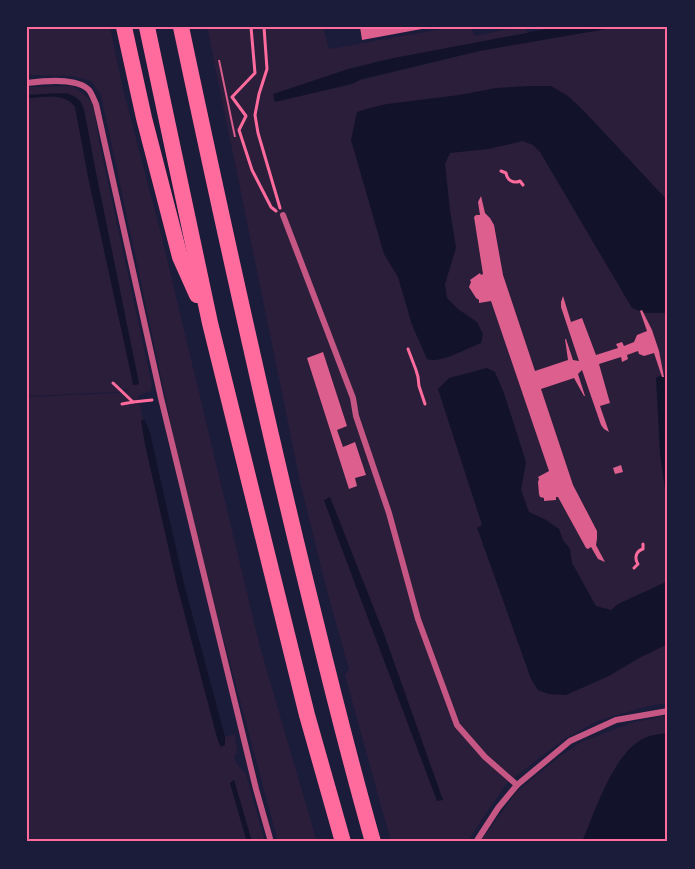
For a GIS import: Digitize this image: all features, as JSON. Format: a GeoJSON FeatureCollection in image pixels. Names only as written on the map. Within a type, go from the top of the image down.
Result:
{"type":"FeatureCollection","features":[{"type":"Feature","properties":{"kind":"highway"},"geometry":{"type":"LineString","coordinates":[[124,27],[144,118],[180,256],[210,323]]}},
{"type":"Feature","properties":{"kind":"highway"},"geometry":{"type":"LineString","coordinates":[[147,27],[210,323],[307,715],[343,842]]}},
{"type":"Feature","properties":{"kind":"highway"},"geometry":{"type":"LineString","coordinates":[[181,27],[234,276],[291,525],[352,769],[373,842]]}},
{"type":"Feature","properties":{"kind":"street"},"geometry":{"type":"LineString","coordinates":[[27,83],[51,81],[75,83],[88,89],[96,104],[163,410],[271,842]]}},
{"type":"Feature","properties":{"kind":"street"},"geometry":{"type":"LineString","coordinates":[[283,215],[353,398],[356,416],[389,513],[418,620],[457,725],[485,757],[517,785]]}},
{"type":"Feature","properties":{"kind":"street"},"geometry":{"type":"LineString","coordinates":[[476,842],[498,808],[517,785],[570,741],[616,720],[668,711]]}},
{"type":"Feature","properties":{"kind":"path"},"geometry":{"type":"LineString","coordinates":[[251,27],[255,73],[232,97],[246,116],[239,130],[252,170],[271,207],[283,215]]}},
{"type":"Feature","properties":{"kind":"path"},"geometry":{"type":"LineString","coordinates":[[264,27],[267,69],[255,115],[260,142],[283,215]]}},
{"type":"Feature","properties":{"kind":"path"},"geometry":{"type":"LineString","coordinates":[[501,171],[506,173],[507,177],[516,182],[520,181],[523,185]]}},
{"type":"Feature","properties":{"kind":"path"},"geometry":{"type":"LineString","coordinates":[[408,350],[425,404]]}},
{"type":"Feature","properties":{"kind":"path"},"geometry":{"type":"LineString","coordinates":[[113,383],[133,402]]}},
{"type":"Feature","properties":{"kind":"path"},"geometry":{"type":"LineString","coordinates":[[122,404],[145,401]]}},
{"type":"Feature","properties":{"kind":"path"},"geometry":{"type":"LineString","coordinates":[[634,568],[638,564],[636,555],[643,549],[643,544]]}},
{"type":"Feature","properties":{"kind":"shaded area"},"geometry":{"type":"Polygon","coordinates":[[[27,27],[110,27],[123,89],[162,238],[260,647],[317,842],[278,842],[191,518],[101,95],[91,81],[71,76],[27,75],[27,27]]]}},
{"type":"Feature","properties":{"kind":"shaded area"},"geometry":{"type":"Polygon","coordinates":[[[207,27],[323,27],[329,49],[448,28],[470,27],[475,36],[519,27],[529,33],[374,62],[361,80],[479,51],[601,27],[668,27],[668,703],[648,706],[597,721],[563,740],[506,784],[467,842],[391,842],[345,675],[349,669],[301,486],[207,27]]]}},
{"type":"Feature","properties":{"kind":"shaded area"},"geometry":{"type":"Polygon","coordinates":[[[558,27],[618,27],[479,51],[275,102],[273,94],[348,69],[394,58],[558,27]]]}},
{"type":"Feature","properties":{"kind":"shaded area"},"geometry":{"type":"Polygon","coordinates":[[[72,86],[93,103],[99,141],[152,385],[151,391],[138,396],[143,420],[141,420],[177,585],[218,741],[223,746],[225,737],[235,734],[237,752],[234,757],[246,774],[265,842],[252,842],[234,780],[230,783],[247,842],[27,842],[27,397],[117,393],[129,389],[117,392],[27,396],[27,98],[60,97],[71,102],[75,107],[131,374],[139,383],[81,101],[52,93],[27,95],[27,87],[72,86]]]}},
{"type":"Feature","properties":{"kind":"shaded area"},"geometry":{"type":"Polygon","coordinates":[[[551,86],[568,96],[668,201],[668,316],[665,313],[645,313],[632,308],[540,152],[533,145],[523,141],[488,149],[450,153],[445,164],[456,248],[445,284],[447,298],[477,322],[483,334],[481,343],[447,357],[427,359],[412,325],[398,277],[384,254],[351,140],[357,112],[387,104],[496,88],[551,86]]]}},
{"type":"Feature","properties":{"kind":"shaded area"},"geometry":{"type":"Polygon","coordinates":[[[66,93],[78,99],[84,110],[139,384],[136,385],[133,385],[75,107],[71,102],[60,97],[27,98],[27,95],[66,93]]]}},
{"type":"Feature","properties":{"kind":"shaded area"},"geometry":{"type":"Polygon","coordinates":[[[487,368],[495,372],[504,393],[526,462],[521,490],[529,512],[559,529],[570,549],[572,563],[596,606],[611,610],[618,604],[668,581],[668,644],[609,676],[566,695],[549,694],[538,690],[531,679],[477,528],[482,525],[438,389],[449,378],[487,368]]]}},
{"type":"Feature","properties":{"kind":"shaded area"},"geometry":{"type":"Polygon","coordinates":[[[668,371],[668,509],[660,455],[656,378],[668,371]]]}},
{"type":"Feature","properties":{"kind":"shaded area"},"geometry":{"type":"Polygon","coordinates":[[[141,420],[145,420],[150,433],[184,584],[225,737],[225,745],[221,747],[177,585],[141,420]]]}},
{"type":"Feature","properties":{"kind":"shaded area"},"geometry":{"type":"Polygon","coordinates":[[[330,497],[384,634],[443,800],[437,801],[337,536],[324,500],[330,497]]]}},
{"type":"Feature","properties":{"kind":"shaded area"},"geometry":{"type":"Polygon","coordinates":[[[668,715],[668,733],[647,737],[634,745],[615,769],[599,799],[582,842],[480,842],[517,791],[581,742],[631,723],[668,715]]]}},
{"type":"Feature","properties":{"kind":"shaded area"},"geometry":{"type":"Polygon","coordinates":[[[668,733],[668,842],[582,842],[599,799],[624,756],[634,745],[645,738],[668,733]]]}},
{"type":"Feature","properties":{"kind":"shaded area"},"geometry":{"type":"Polygon","coordinates":[[[234,780],[252,842],[247,842],[230,783],[234,780]]]}},
{"type":"Feature","properties":{"kind":"building"},"geometry":{"type":"Polygon","coordinates":[[[360,27],[427,27],[427,28],[362,40],[360,27]]]}},
{"type":"Feature","properties":{"kind":"building"},"geometry":{"type":"Polygon","coordinates":[[[218,60],[220,60],[236,137],[234,137],[218,60]]]}},
{"type":"Feature","properties":{"kind":"building"},"geometry":{"type":"Polygon","coordinates":[[[481,196],[485,213],[494,225],[503,275],[535,371],[568,360],[565,339],[573,360],[579,361],[561,307],[563,296],[571,322],[582,318],[596,355],[618,348],[616,344],[622,342],[624,346],[634,342],[637,335],[647,331],[640,311],[642,310],[652,330],[664,377],[662,377],[654,353],[644,356],[638,351],[627,355],[628,359],[622,362],[621,357],[599,364],[610,403],[600,406],[609,432],[601,425],[582,370],[578,374],[585,396],[574,378],[541,389],[573,485],[597,531],[596,545],[605,562],[598,559],[591,547],[586,548],[558,497],[556,500],[544,501],[544,498],[540,497],[538,477],[549,471],[491,301],[479,303],[469,287],[470,280],[480,273],[483,274],[474,217],[480,215],[478,202],[481,196]]]}},
{"type":"Feature","properties":{"kind":"building"},"geometry":{"type":"Polygon","coordinates":[[[323,352],[347,426],[337,430],[343,447],[355,442],[366,475],[355,478],[357,486],[349,489],[307,358],[323,352]]]}},
{"type":"Feature","properties":{"kind":"building"},"geometry":{"type":"Polygon","coordinates":[[[621,465],[623,472],[615,474],[613,468],[621,465]]]}}]}
